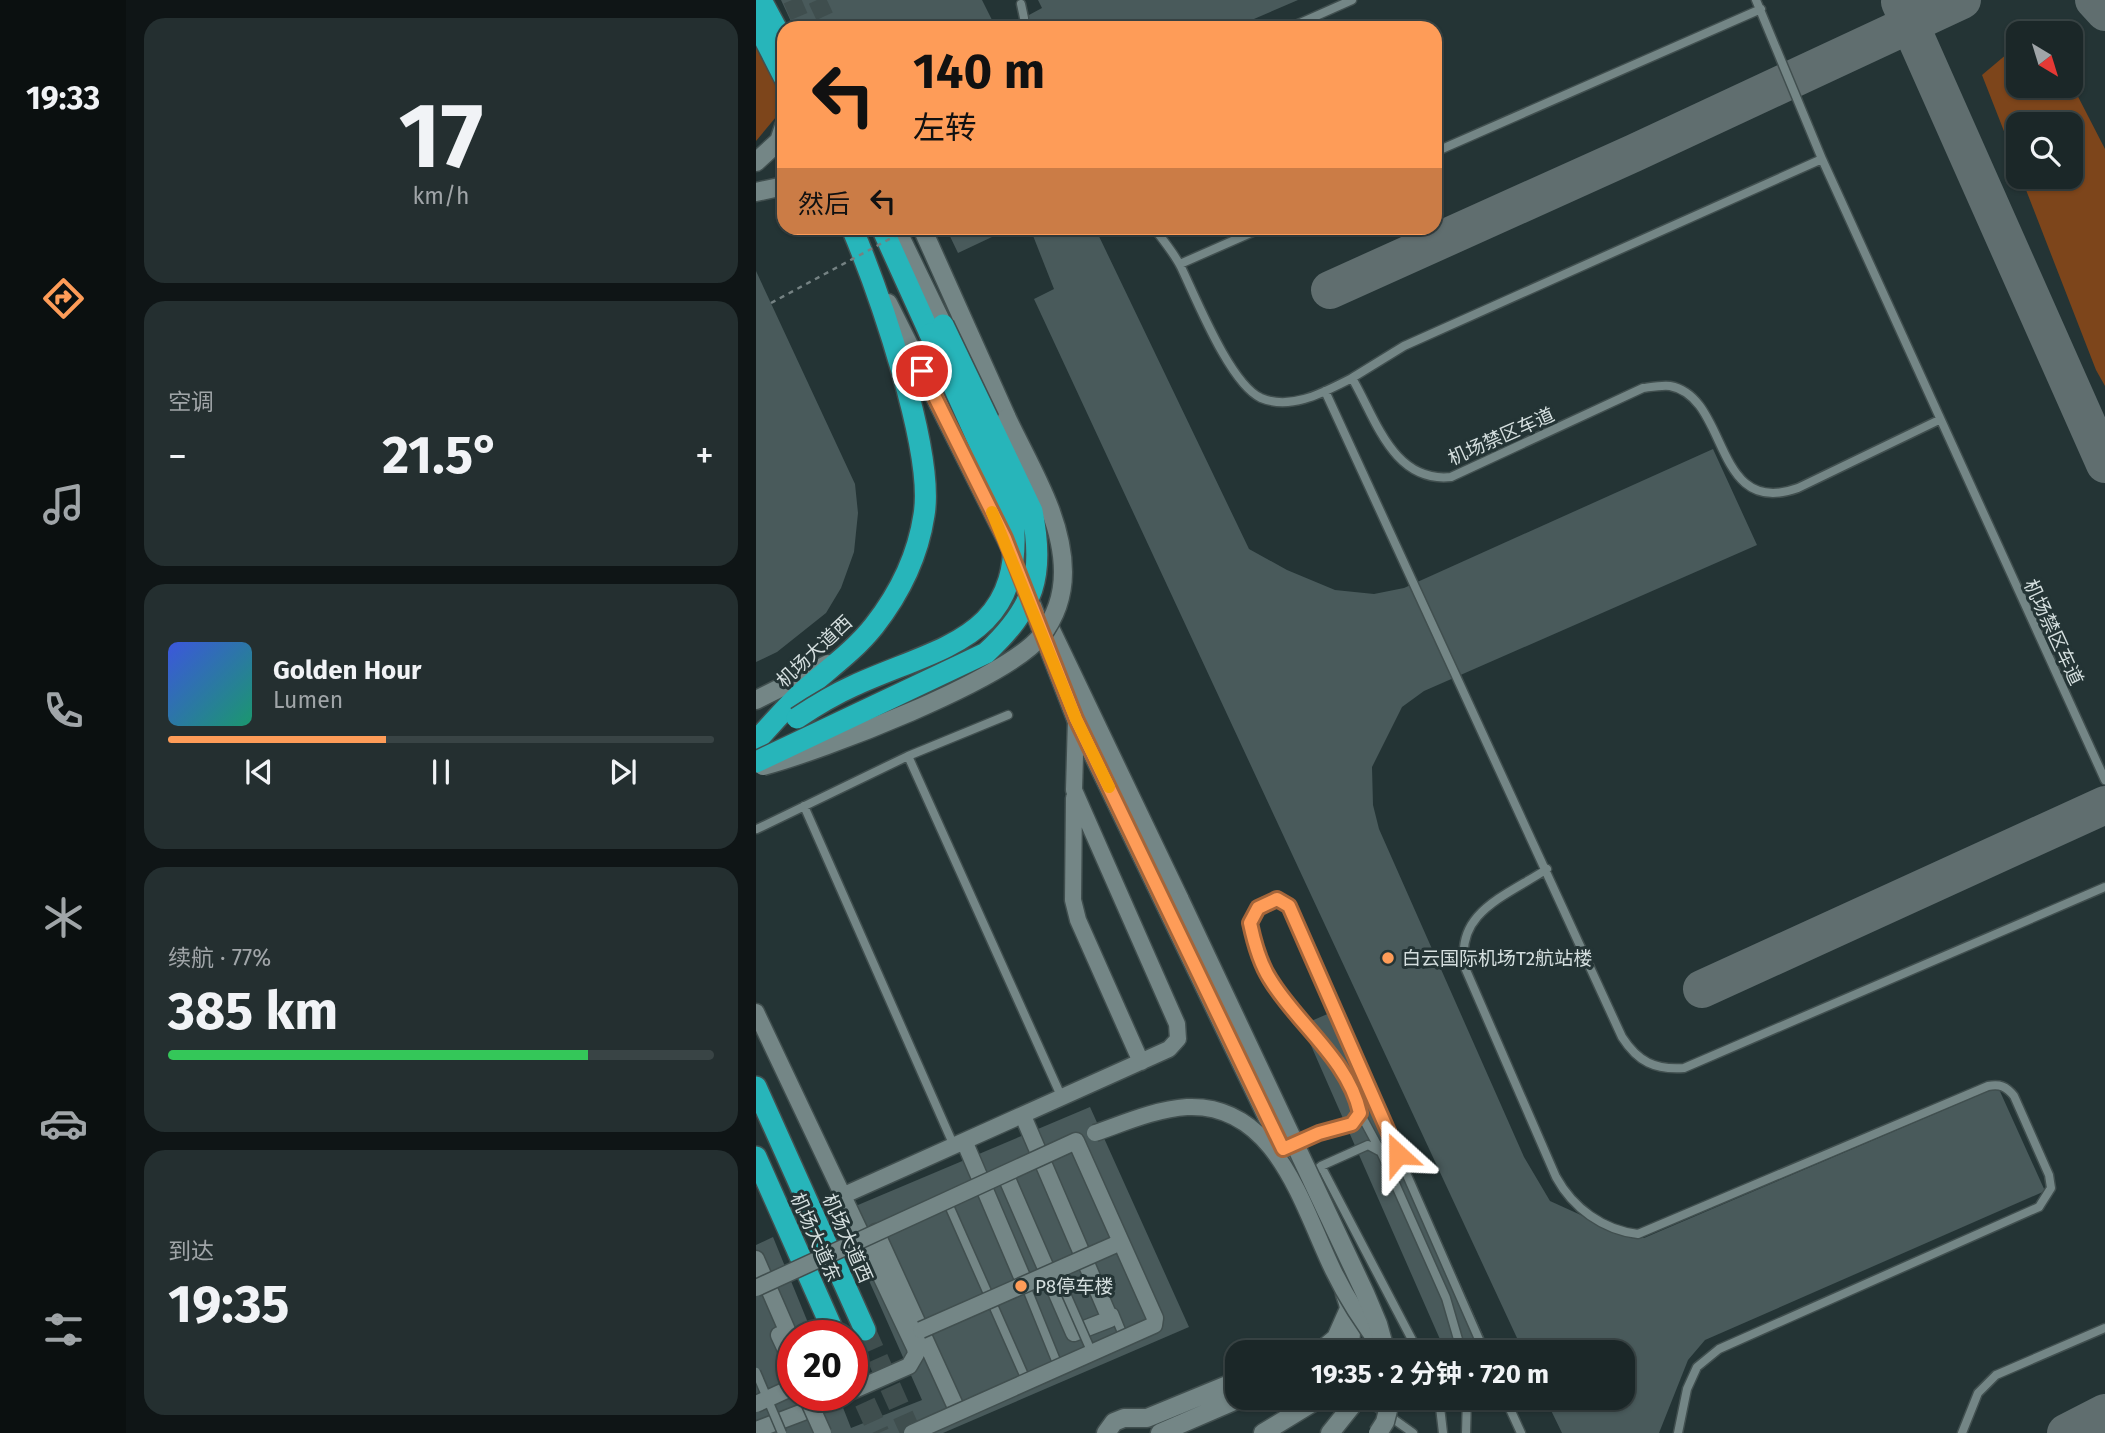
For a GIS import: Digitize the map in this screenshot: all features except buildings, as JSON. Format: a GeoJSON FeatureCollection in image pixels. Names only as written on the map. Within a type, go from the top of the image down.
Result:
{"type":"FeatureCollection","features":[{"type":"Feature","properties":{"kind":"highway"},"geometry":{"type":"LineString","coordinates":[[761,0],[777,30]]}},
{"type":"Feature","properties":{"kind":"highway"},"geometry":{"type":"LineString","coordinates":[[756,22],[777,64]]}},
{"type":"Feature","properties":{"kind":"highway","name":"机场大道西"},"geometry":{"type":"LineString","coordinates":[[756,741],[806,688],[850,652],[874,626],[907,572],[925,513],[925,480],[911,410],[855,235]]}},
{"type":"Feature","properties":{"kind":"highway"},"geometry":{"type":"LineString","coordinates":[[756,765],[986,653],[1013,628],[1028,602],[1038,567],[1038,539],[1032,511],[885,235]]}},
{"type":"Feature","properties":{"kind":"highway"},"geometry":{"type":"LineString","coordinates":[[756,765],[797,718],[853,685],[953,644],[972,633],[991,615],[1005,594],[1012,572],[1015,539],[1013,518],[936,330]]}},
{"type":"Feature","properties":{"kind":"highway","name":"机场大道西"},"geometry":{"type":"LineString","coordinates":[[756,1087],[861,1320]]}},
{"type":"Feature","properties":{"kind":"highway","name":"机场大道东"},"geometry":{"type":"LineString","coordinates":[[756,1157],[828,1320]]}},
{"type":"Feature","properties":{"kind":"main road"},"geometry":{"type":"LineString","coordinates":[[756,41],[777,69]]}},
{"type":"Feature","properties":{"kind":"main road"},"geometry":{"type":"LineString","coordinates":[[756,162],[777,143]]}},
{"type":"Feature","properties":{"kind":"main road"},"geometry":{"type":"LineString","coordinates":[[756,192],[777,188]]}},
{"type":"Feature","properties":{"kind":"main road"},"geometry":{"type":"LineString","coordinates":[[849,235],[862,252],[1005,538],[1180,900],[1365,1293],[1382,1340]]}},
{"type":"Feature","properties":{"kind":"main road"},"geometry":{"type":"LineString","coordinates":[[899,235],[936,330]]}},
{"type":"Feature","properties":{"kind":"main road"},"geometry":{"type":"LineString","coordinates":[[756,765],[807,754],[848,738],[1003,666],[1040,637],[1055,612],[1061,591],[1060,543],[1046,501],[925,235]]}},
{"type":"Feature","properties":{"kind":"main road"},"geometry":{"type":"LineString","coordinates":[[1005,538],[1076,719],[1300,1183],[1331,1253],[1350,1307],[1351,1340]]}},
{"type":"Feature","properties":{"kind":"main road"},"geometry":{"type":"LineString","coordinates":[[756,700],[850,652]]}},
{"type":"Feature","properties":{"kind":"main road"},"geometry":{"type":"LineString","coordinates":[[1334,1340],[1350,1307]]}},
{"type":"Feature","properties":{"kind":"main road"},"geometry":{"type":"LineString","coordinates":[[1106,1433],[1114,1422],[1124,1418],[1147,1418],[1225,1386]]}},
{"type":"Feature","properties":{"kind":"main road"},"geometry":{"type":"LineString","coordinates":[[1160,1433],[1225,1405]]}},
{"type":"Feature","properties":{"kind":"main road"},"geometry":{"type":"LineString","coordinates":[[1263,1433],[1300,1410]]}},
{"type":"Feature","properties":{"kind":"main road"},"geometry":{"type":"LineString","coordinates":[[1279,1433],[1313,1410]]}},
{"type":"Feature","properties":{"kind":"main road"},"geometry":{"type":"LineString","coordinates":[[1330,1433],[1348,1410]]}},
{"type":"Feature","properties":{"kind":"main road"},"geometry":{"type":"LineString","coordinates":[[1378,1433],[1388,1410]]}},
{"type":"Feature","properties":{"kind":"street"},"geometry":{"type":"LineString","coordinates":[[1076,719],[1073,900],[1078,920],[1141,1062]]}},
{"type":"Feature","properties":{"kind":"street"},"geometry":{"type":"LineString","coordinates":[[842,1196],[960,1145],[1174,1045],[1178,1033],[1177,1024],[1074,790]]}},
{"type":"Feature","properties":{"kind":"street"},"geometry":{"type":"LineString","coordinates":[[756,1012],[916,1354],[908,1366],[868,1384]]}},
{"type":"Feature","properties":{"kind":"street"},"geometry":{"type":"LineString","coordinates":[[777,1330],[757,1287],[1076,1141],[1150,1114],[1188,1107],[1222,1113],[1248,1124],[1282,1162],[1349,1300],[1377,1340]]}},
{"type":"Feature","properties":{"kind":"street"},"geometry":{"type":"LineString","coordinates":[[1005,1174],[1074,1333],[1110,1318],[1023,1116]]}},
{"type":"Feature","properties":{"kind":"street"},"geometry":{"type":"LineString","coordinates":[[912,1433],[1125,1340],[1150,1328],[1155,1322],[1076,1141]]}},
{"type":"Feature","properties":{"kind":"street"},"geometry":{"type":"LineString","coordinates":[[960,1145],[993,1210],[1025,1284]]}},
{"type":"Feature","properties":{"kind":"street"},"geometry":{"type":"LineString","coordinates":[[876,1233],[958,1412]]}},
{"type":"Feature","properties":{"kind":"street"},"geometry":{"type":"LineString","coordinates":[[921,1330],[1121,1242]]}},
{"type":"Feature","properties":{"kind":"street"},"geometry":{"type":"LineString","coordinates":[[756,1259],[783,1320]]}},
{"type":"Feature","properties":{"kind":"street"},"geometry":{"type":"LineString","coordinates":[[756,1430],[795,1411]]}},
{"type":"Feature","properties":{"kind":"street"},"geometry":{"type":"LineString","coordinates":[[814,1411],[824,1433]]}},
{"type":"Feature","properties":{"kind":"lane"},"geometry":{"type":"LineString","coordinates":[[1305,21],[1352,0]]}},
{"type":"Feature","properties":{"kind":"lane","name":"机场禁区车道"},"geometry":{"type":"LineString","coordinates":[[1756,0],[1822,159],[2105,780]]}},
{"type":"Feature","properties":{"kind":"lane"},"geometry":{"type":"LineString","coordinates":[[1023,1],[1024,18]]}},
{"type":"Feature","properties":{"kind":"lane"},"geometry":{"type":"LineString","coordinates":[[1442,149],[1761,9]]}},
{"type":"Feature","properties":{"kind":"lane"},"geometry":{"type":"LineString","coordinates":[[1159,235],[1180,264],[1197,305],[1240,379],[1261,398],[1284,402],[1325,391],[1416,340],[1822,159]]}},
{"type":"Feature","properties":{"kind":"lane"},"geometry":{"type":"LineString","coordinates":[[1180,264],[1246,235]]}},
{"type":"Feature","properties":{"kind":"lane","name":"机场禁区车道"},"geometry":{"type":"LineString","coordinates":[[1352,378],[1396,457],[1429,478],[1459,473],[1643,388],[1670,386],[1691,396],[1707,419],[1731,466],[1746,483],[1763,492],[1784,493],[1798,488],[1939,420]]}},
{"type":"Feature","properties":{"kind":"lane"},"geometry":{"type":"LineString","coordinates":[[1325,391],[1622,1037],[1631,1051],[1648,1064],[1664,1070],[1684,1068],[2105,887]]}},
{"type":"Feature","properties":{"kind":"lane"},"geometry":{"type":"LineString","coordinates":[[757,829],[908,756],[1008,715]]}},
{"type":"Feature","properties":{"kind":"lane"},"geometry":{"type":"LineString","coordinates":[[908,756],[1062,1098]]}},
{"type":"Feature","properties":{"kind":"lane"},"geometry":{"type":"LineString","coordinates":[[804,806],[960,1145]]}},
{"type":"Feature","properties":{"kind":"lane"},"geometry":{"type":"LineString","coordinates":[[1546,869],[1481,913],[1466,929],[1462,952],[1466,970],[1556,1177],[1566,1195],[1609,1227],[1639,1234],[1998,1084],[2008,1088],[2014,1096],[2049,1175],[2051,1188],[2039,1207],[1719,1349],[1697,1367],[1687,1389],[1678,1433]]}},
{"type":"Feature","properties":{"kind":"lane"},"geometry":{"type":"LineString","coordinates":[[1458,1340],[1446,1298],[1381,1152],[1360,1113],[1356,1096],[1339,1069],[1270,979],[1255,947],[1250,923],[1258,908],[1267,901],[1277,899],[1289,906],[1479,1340]]}},
{"type":"Feature","properties":{"kind":"lane"},"geometry":{"type":"LineString","coordinates":[[1283,1149],[1319,1133],[1352,1124],[1360,1113]]}},
{"type":"Feature","properties":{"kind":"lane"},"geometry":{"type":"LineString","coordinates":[[1300,1183],[1321,1166],[1368,1145],[1381,1152]]}},
{"type":"Feature","properties":{"kind":"lane"},"geometry":{"type":"LineString","coordinates":[[1043,1156],[1090,1256],[1125,1340]]}},
{"type":"Feature","properties":{"kind":"lane"},"geometry":{"type":"LineString","coordinates":[[1321,1166],[1412,1340]]}},
{"type":"Feature","properties":{"kind":"lane"},"geometry":{"type":"LineString","coordinates":[[947,1201],[1027,1381]]}},
{"type":"Feature","properties":{"kind":"lane"},"geometry":{"type":"LineString","coordinates":[[1056,1271],[1092,1353]]}},
{"type":"Feature","properties":{"kind":"lane"},"geometry":{"type":"LineString","coordinates":[[1025,1284],[1059,1368]]}},
{"type":"Feature","properties":{"kind":"lane"},"geometry":{"type":"LineString","coordinates":[[1962,1433],[1978,1393],[1996,1375],[2105,1328]]}},
{"type":"Feature","properties":{"kind":"lane"},"geometry":{"type":"LineString","coordinates":[[756,1372],[762,1401],[782,1433]]}},
{"type":"Feature","properties":{"kind":"lane"},"geometry":{"type":"LineString","coordinates":[[1381,1410],[1413,1433]]}},
{"type":"Feature","properties":{"kind":"lane"},"geometry":{"type":"LineString","coordinates":[[1440,1410],[1443,1433]]}},
{"type":"Feature","properties":{"kind":"lane"},"geometry":{"type":"LineString","coordinates":[[1466,1410],[1466,1433]]}},
{"type":"Feature","properties":{"kind":"lane"},"geometry":{"type":"LineString","coordinates":[[1510,1410],[1521,1433]]}},
{"type":"Feature","properties":{"kind":"path"},"geometry":{"type":"LineString","coordinates":[[771,303],[897,235]]}},
{"type":"Feature","properties":{"kind":"shaded area"},"geometry":{"type":"Polygon","coordinates":[[[756,34],[777,76],[777,105],[776,117],[756,141],[756,34]]]}},
{"type":"Feature","properties":{"kind":"shaded area"},"geometry":{"type":"Polygon","coordinates":[[[2006,55],[2006,98],[2079,98],[2105,149],[2105,386],[2096,370],[2026,189],[2083,189],[2083,112],[2006,112],[2006,136],[1982,75],[2006,55]]]}},
{"type":"Feature","properties":{"kind":"taxiway"},"geometry":{"type":"LineString","coordinates":[[1330,290],[1634,153],[1962,0]]}},
{"type":"Feature","properties":{"kind":"taxiway"},"geometry":{"type":"LineString","coordinates":[[2094,0],[2105,12]]}},
{"type":"Feature","properties":{"kind":"taxiway"},"geometry":{"type":"LineString","coordinates":[[1900,2],[2105,464]]}},
{"type":"Feature","properties":{"kind":"taxiway"},"geometry":{"type":"LineString","coordinates":[[1702,989],[2105,805]]}},
{"type":"Feature","properties":{"kind":"taxiway"},"geometry":{"type":"LineString","coordinates":[[2066,1433],[2105,1413]]}},
{"type":"Feature","properties":{"kind":"tunnel"},"geometry":{"type":"LineString","coordinates":[[792,0],[801,21]]}},
{"type":"Feature","properties":{"kind":"tunnel"},"geometry":{"type":"LineString","coordinates":[[817,0],[827,21]]}},
{"type":"Feature","properties":{"kind":"tunnel"},"geometry":{"type":"LineString","coordinates":[[868,1337],[911,1433]]}},
{"type":"Feature","properties":{"kind":"tunnel"},"geometry":{"type":"LineString","coordinates":[[868,1409],[879,1433]]}},
{"type":"Feature","properties":{"kind":"slow traffic"},"geometry":{"type":"LineString","coordinates":[[992,512],[1005,538],[1076,719],[1109,787]]}},
{"type":"Feature","properties":{"kind":"place","name":"白云国际机场T2航站楼"},"geometry":{"type":"Point","coordinates":[1388,958]}},
{"type":"Feature","properties":{"kind":"place","name":"P8停车楼"},"geometry":{"type":"Point","coordinates":[1021,1286]}},
{"type":"Feature","properties":{"kind":"route"},"geometry":{"type":"LineString","coordinates":[[922,371],[1005,538],[1076,719],[1283,1149],[1319,1133],[1338,1130],[1352,1124],[1360,1113],[1356,1096],[1339,1069],[1270,979],[1255,947],[1250,923],[1258,908],[1267,901],[1277,899],[1289,906],[1398,1154]]}}]}
